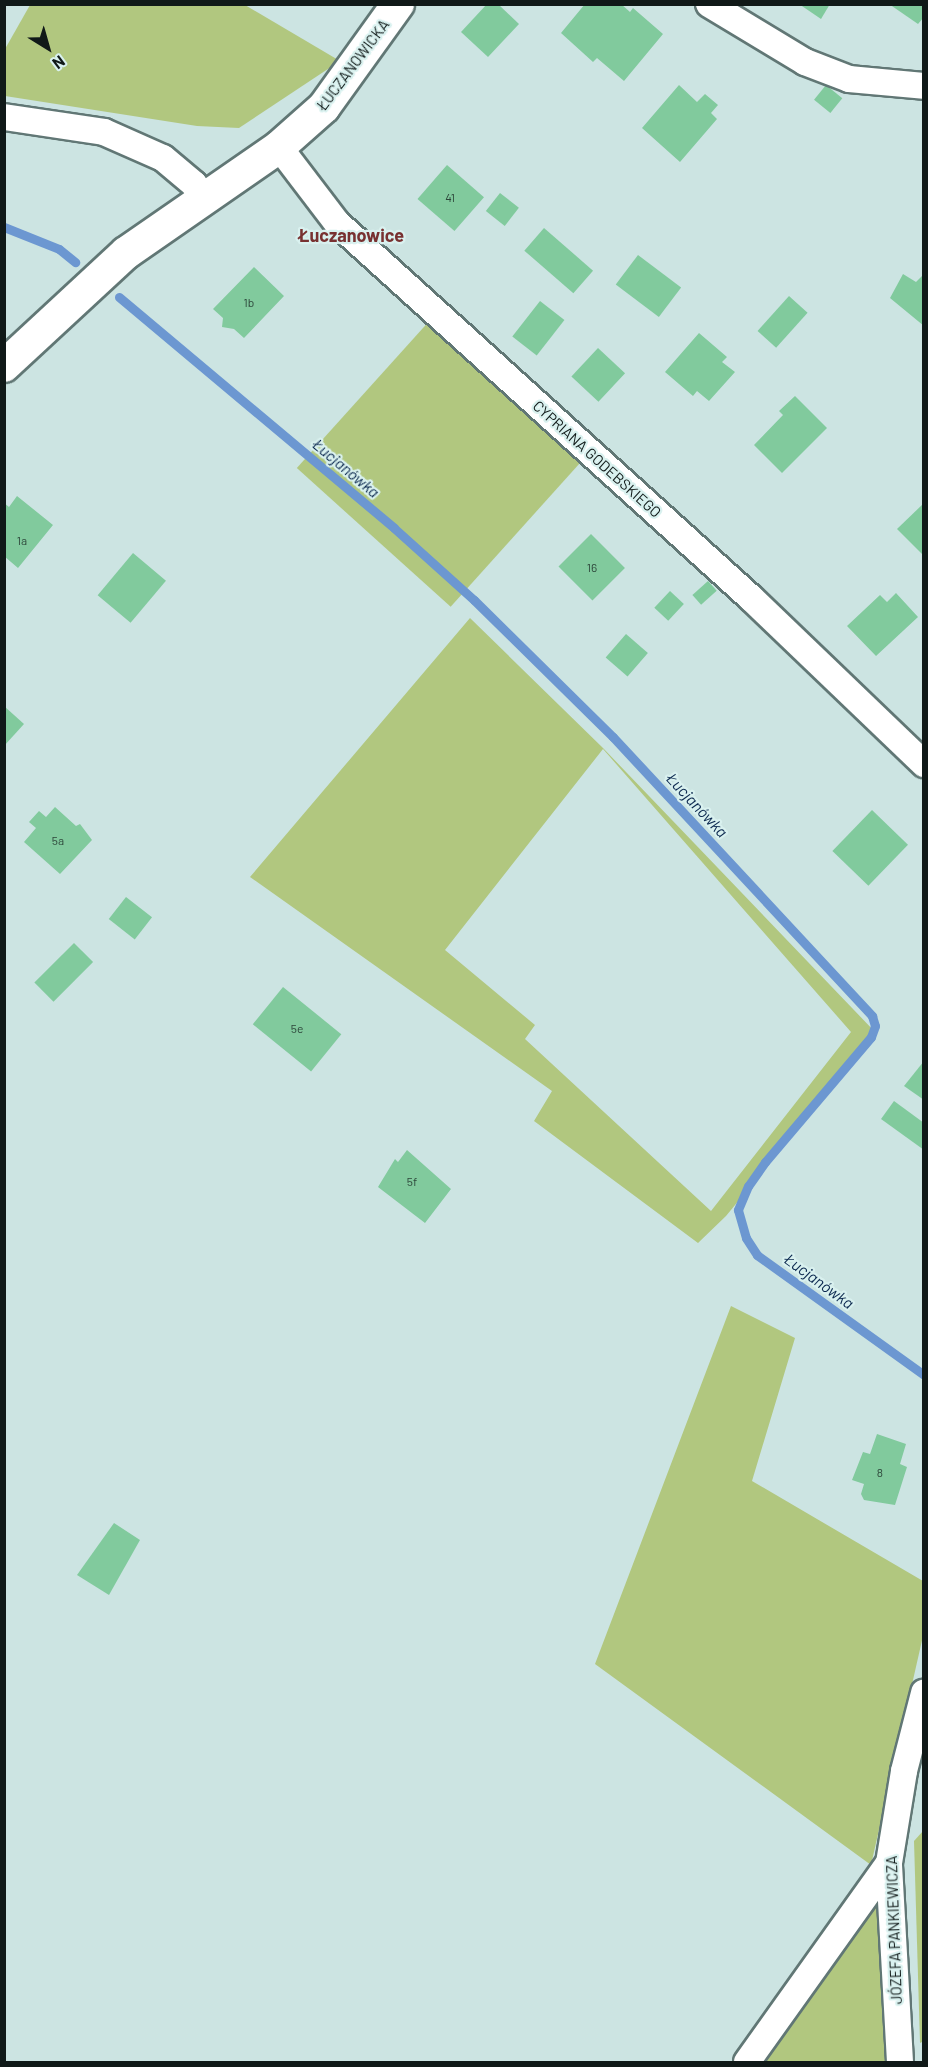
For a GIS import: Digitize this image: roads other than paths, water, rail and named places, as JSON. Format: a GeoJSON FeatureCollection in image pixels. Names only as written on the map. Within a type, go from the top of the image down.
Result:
{"type":"FeatureCollection","features":[{"type":"Feature","properties":{"kind":"street","name":"ŁUCZANOWICKA"},"geometry":{"type":"LineString","coordinates":[[4,366],[126,253],[202,198],[279,147],[324,107],[398,4]]}},
{"type":"Feature","properties":{"kind":"street"},"geometry":{"type":"LineString","coordinates":[[709,4],[805,62],[849,79],[924,86]]}},
{"type":"Feature","properties":{"kind":"street"},"geometry":{"type":"LineString","coordinates":[[4,117],[104,132],[163,158],[194,184],[202,198]]}},
{"type":"Feature","properties":{"kind":"street","name":"CYPRIANA GODEBSKIEGO"},"geometry":{"type":"LineString","coordinates":[[279,147],[337,223],[751,598],[924,764]]}},
{"type":"Feature","properties":{"kind":"street","name":"JÓZEFA PANKIEWICZA"},"geometry":{"type":"LineString","coordinates":[[900,2062],[889,1863],[904,1771],[924,1693]]}},
{"type":"Feature","properties":{"kind":"street"},"geometry":{"type":"LineString","coordinates":[[747,2062],[889,1863]]}},
{"type":"Feature","properties":{"kind":"waterway","name":"Łucjanówka"},"geometry":{"type":"LineString","coordinates":[[4,227],[59,249],[75,262]]}},
{"type":"Feature","properties":{"kind":"waterway","name":"Łucjanówka"},"geometry":{"type":"LineString","coordinates":[[119,297],[394,528],[474,600],[613,737],[872,1016],[875,1026],[871,1037],[765,1162],[748,1186],[738,1210],[746,1238],[757,1255],[924,1375]]}},
{"type":"Feature","properties":{"kind":"district","name":"Łuczanowice"},"geometry":{"type":"Point","coordinates":[351,235]}}]}
